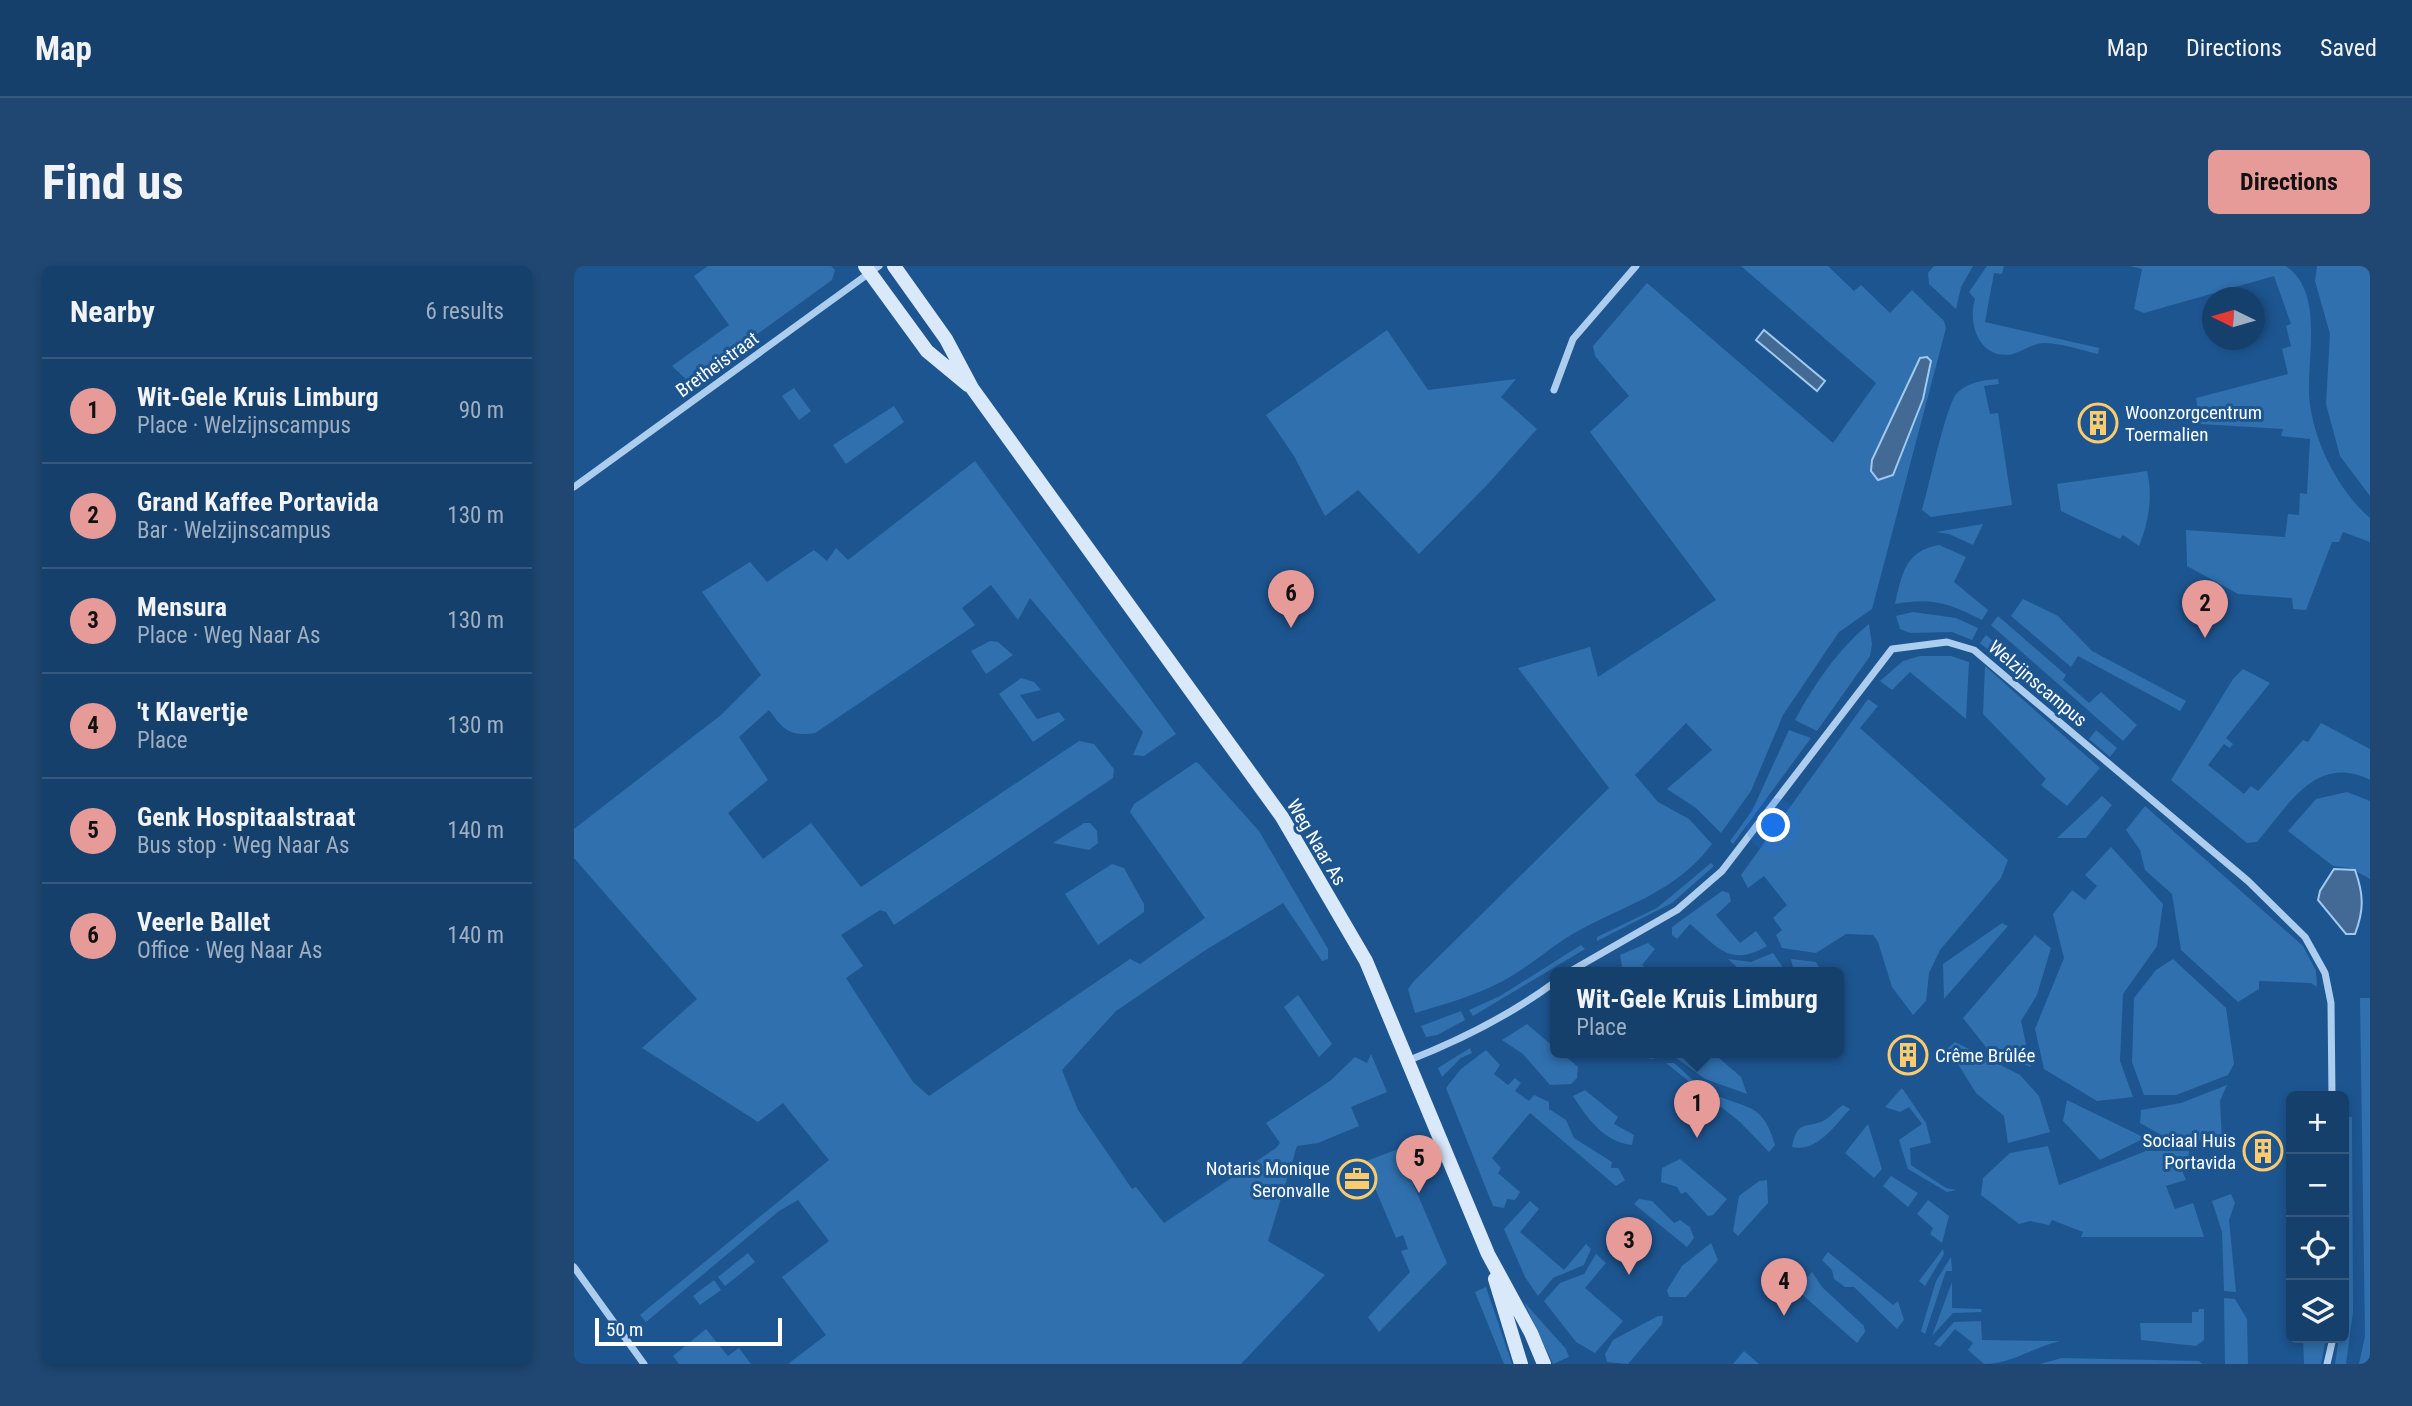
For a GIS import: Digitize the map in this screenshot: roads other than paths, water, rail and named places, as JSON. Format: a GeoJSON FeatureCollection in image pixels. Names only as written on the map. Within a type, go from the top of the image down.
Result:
{"type":"FeatureCollection","features":[{"type":"Feature","properties":{"kind":"main road","name":"Weg Naar As"},"geometry":{"type":"LineString","coordinates":[[894,266],[947,339],[972,388],[1282,817],[1366,961],[1488,1254],[1531,1333],[1544,1364]]}},
{"type":"Feature","properties":{"kind":"main road","name":"Weg Naar As"},"geometry":{"type":"LineString","coordinates":[[871,268],[927,351],[972,388]]}},
{"type":"Feature","properties":{"kind":"main road"},"geometry":{"type":"LineString","coordinates":[[1488,1254],[1521,1364]]}},
{"type":"Feature","properties":{"kind":"street"},"geometry":{"type":"LineString","coordinates":[[1554,390],[1573,339],[1636,266]]}},
{"type":"Feature","properties":{"kind":"street","name":"Bretheistraat"},"geometry":{"type":"LineString","coordinates":[[574,487],[871,268]]}},
{"type":"Feature","properties":{"kind":"street","name":"Welzijnscampus"},"geometry":{"type":"LineString","coordinates":[[1578,967],[1678,910],[1722,871],[1892,649],[1947,642],[1974,650],[2248,881],[2305,937],[2325,973],[2331,1003],[2332,1091]]}},
{"type":"Feature","properties":{"kind":"street"},"geometry":{"type":"LineString","coordinates":[[1408,1061],[1476,1032],[1550,986]]}},
{"type":"Feature","properties":{"kind":"street"},"geometry":{"type":"LineString","coordinates":[[574,1267],[644,1364]]}},
{"type":"Feature","properties":{"kind":"street"},"geometry":{"type":"LineString","coordinates":[[2328,1364],[2332,1343]]}},
{"type":"Feature","properties":{"kind":"place","name":"Woonzorgcentrum Toermalien"},"geometry":{"type":"Point","coordinates":[2098,423]}},
{"type":"Feature","properties":{"kind":"place","name":"Veerle Ballet"},"geometry":{"type":"Point","coordinates":[1291,628]}},
{"type":"Feature","properties":{"kind":"place","name":"Grand Kaffee Portavida"},"geometry":{"type":"Point","coordinates":[2205,638]}},
{"type":"Feature","properties":{"kind":"place","name":"Crême Brûlée"},"geometry":{"type":"Point","coordinates":[1908,1055]}},
{"type":"Feature","properties":{"kind":"place","name":"Wit-Gele Kruis Limburg"},"geometry":{"type":"Point","coordinates":[1697,1138]}},
{"type":"Feature","properties":{"kind":"place","name":"Sociaal Huis Portavida"},"geometry":{"type":"Point","coordinates":[2263,1151]}},
{"type":"Feature","properties":{"kind":"place","name":"Notaris Monique Seronvalle"},"geometry":{"type":"Point","coordinates":[1357,1179]}},
{"type":"Feature","properties":{"kind":"place","name":"Genk Hospitaalstraat"},"geometry":{"type":"Point","coordinates":[1419,1193]}},
{"type":"Feature","properties":{"kind":"place","name":"Mensura"},"geometry":{"type":"Point","coordinates":[1629,1275]}},
{"type":"Feature","properties":{"kind":"place","name":"'t Klavertje"},"geometry":{"type":"Point","coordinates":[1784,1316]}}]}
